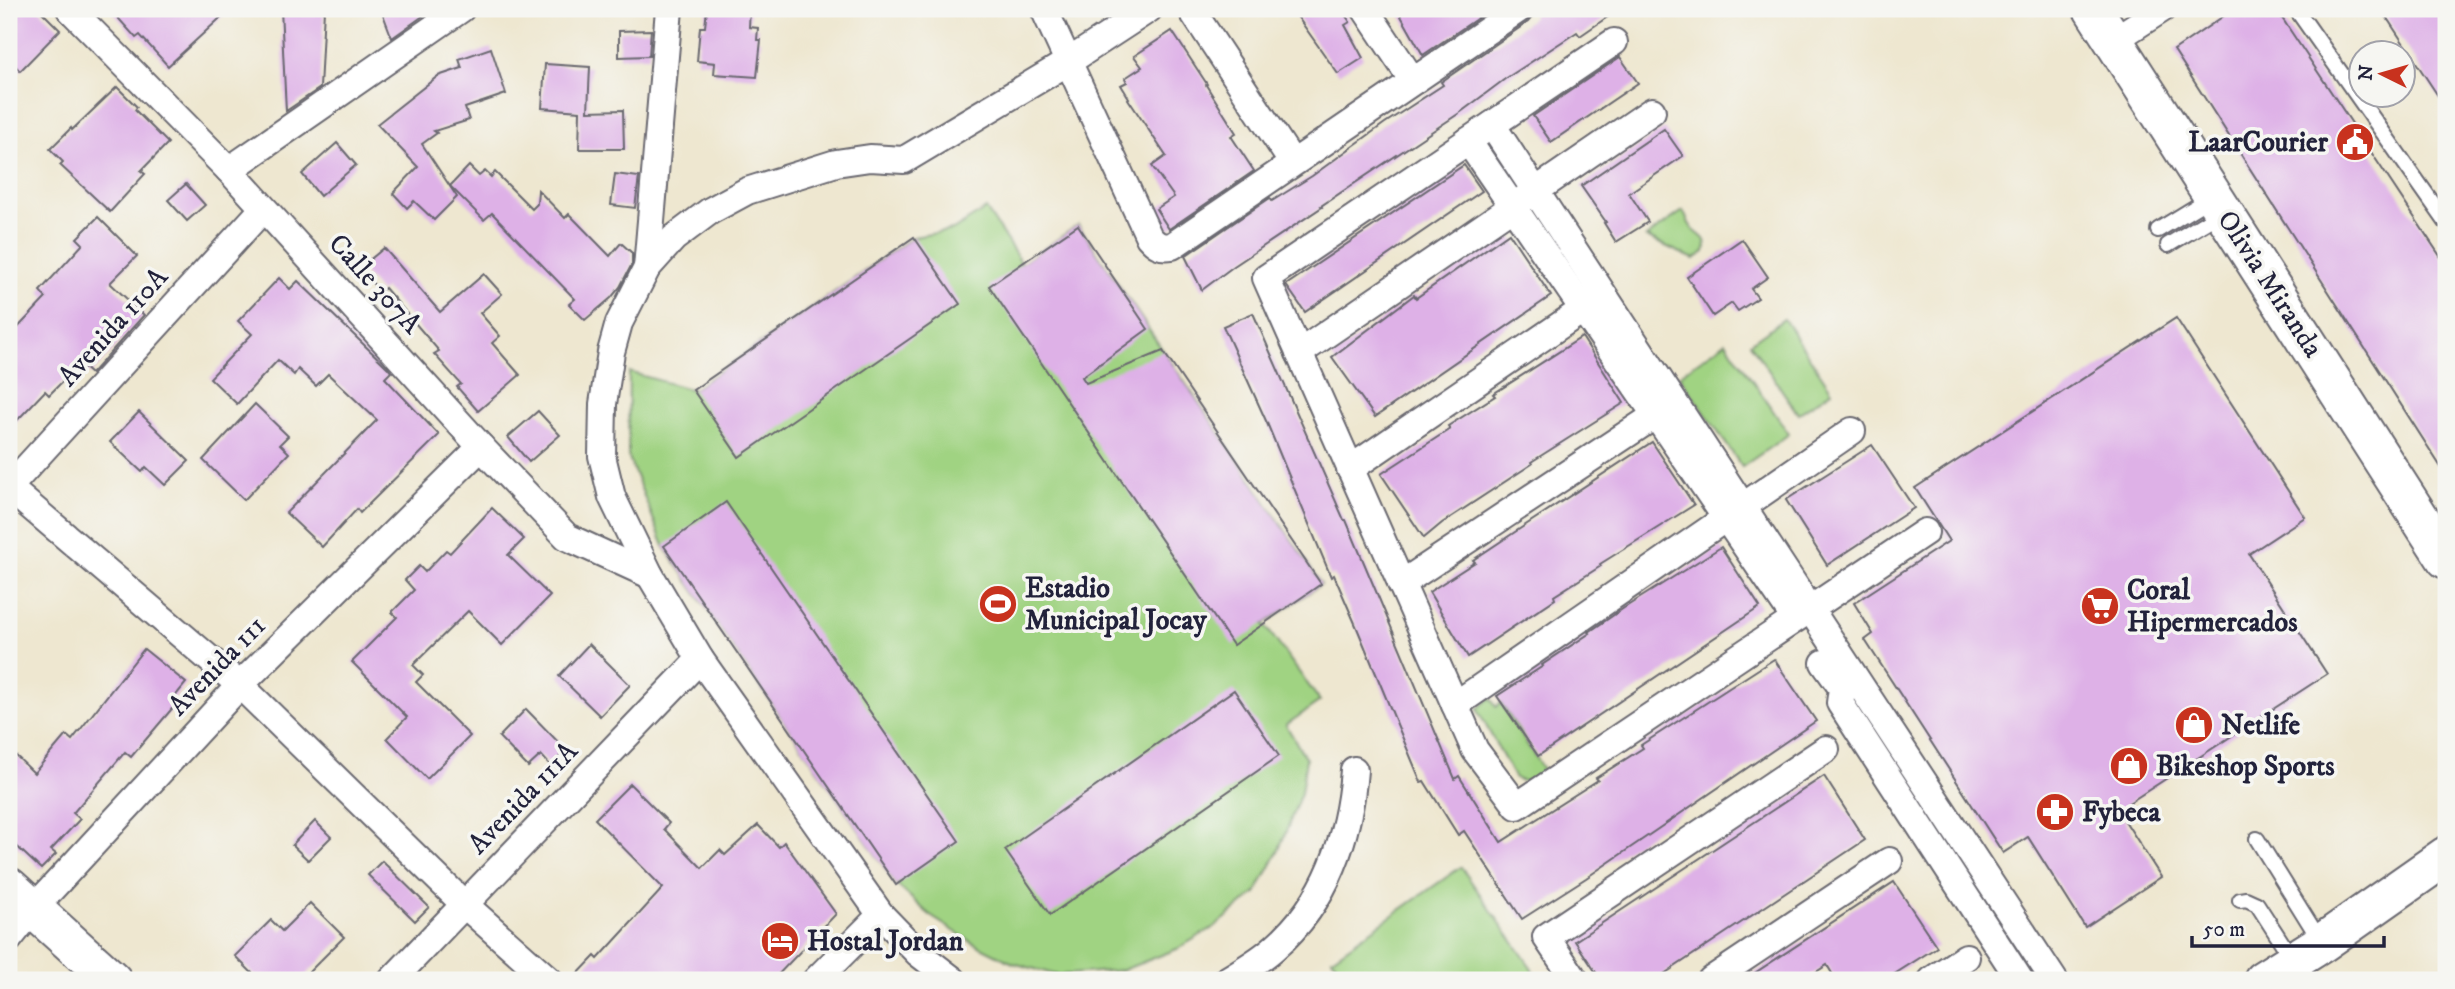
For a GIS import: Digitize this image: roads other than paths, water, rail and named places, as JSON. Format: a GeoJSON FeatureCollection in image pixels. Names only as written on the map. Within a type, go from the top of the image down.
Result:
{"type":"FeatureCollection","features":[{"type":"Feature","properties":{"kind":"street","name":"Calle 307A"},"geometry":{"type":"LineString","coordinates":[[70,9],[229,170],[481,447],[567,537],[650,575]]}},
{"type":"Feature","properties":{"kind":"street"},"geometry":{"type":"LineString","coordinates":[[229,170],[434,18],[461,9]]}},
{"type":"Feature","properties":{"kind":"street"},"geometry":{"type":"LineString","coordinates":[[647,268],[669,9]]}},
{"type":"Feature","properties":{"kind":"street"},"geometry":{"type":"LineString","coordinates":[[1044,9],[1149,237],[1158,246],[1172,246],[1519,9]]}},
{"type":"Feature","properties":{"kind":"street"},"geometry":{"type":"LineString","coordinates":[[953,980],[918,953],[881,915],[700,659],[650,575],[612,497],[602,456],[601,429],[606,380],[619,323],[647,268],[674,239],[710,211],[747,191],[836,163],[870,158],[904,160],[1068,62],[1149,9]]}},
{"type":"Feature","properties":{"kind":"street"},"geometry":{"type":"LineString","coordinates":[[1191,9],[1292,162]]}},
{"type":"Feature","properties":{"kind":"street"},"geometry":{"type":"LineString","coordinates":[[1365,9],[1413,81]]}},
{"type":"Feature","properties":{"kind":"street"},"geometry":{"type":"LineString","coordinates":[[2103,24],[2162,9]]}},
{"type":"Feature","properties":{"kind":"street","name":"Olivia Miranda"},"geometry":{"type":"LineString","coordinates":[[2103,24],[2446,559]]}},
{"type":"Feature","properties":{"kind":"street"},"geometry":{"type":"LineString","coordinates":[[1614,42],[1266,278],[1475,750],[1517,806],[1925,532]]}},
{"type":"Feature","properties":{"kind":"street"},"geometry":{"type":"LineString","coordinates":[[1299,353],[1652,111]]}},
{"type":"Feature","properties":{"kind":"street"},"geometry":{"type":"LineString","coordinates":[[1492,125],[1534,191],[1593,302]]}},
{"type":"Feature","properties":{"kind":"street"},"geometry":{"type":"LineString","coordinates":[[1468,141],[1512,205],[1593,302],[1802,615],[1933,798],[2054,980]]}},
{"type":"Feature","properties":{"kind":"street","name":"Avenida 110A"},"geometry":{"type":"LineString","coordinates":[[9,488],[264,209]]}},
{"type":"Feature","properties":{"kind":"street"},"geometry":{"type":"LineString","coordinates":[[1350,469],[1593,302]]}},
{"type":"Feature","properties":{"kind":"street"},"geometry":{"type":"LineString","coordinates":[[1401,584],[1665,409]]}},
{"type":"Feature","properties":{"kind":"street"},"geometry":{"type":"LineString","coordinates":[[1455,705],[1852,431]]}},
{"type":"Feature","properties":{"kind":"street","name":"Avenida 111"},"geometry":{"type":"LineString","coordinates":[[9,939],[21,898],[481,447]]}},
{"type":"Feature","properties":{"kind":"street"},"geometry":{"type":"LineString","coordinates":[[9,488],[240,685],[465,905],[549,980]]}},
{"type":"Feature","properties":{"kind":"street"},"geometry":{"type":"LineString","coordinates":[[1802,615],[1842,688],[1840,703],[2020,980]]}},
{"type":"Feature","properties":{"kind":"street","name":"Avenida 111A"},"geometry":{"type":"LineString","coordinates":[[392,980],[700,659]]}},
{"type":"Feature","properties":{"kind":"street"},"geometry":{"type":"LineString","coordinates":[[1576,980],[1546,937],[1826,749]]}},
{"type":"Feature","properties":{"kind":"street"},"geometry":{"type":"LineString","coordinates":[[1227,980],[1259,972],[1275,947],[1296,926],[1327,879],[1346,826],[1354,770]]}},
{"type":"Feature","properties":{"kind":"street"},"geometry":{"type":"LineString","coordinates":[[1912,814],[1933,798]]}},
{"type":"Feature","properties":{"kind":"street"},"geometry":{"type":"LineString","coordinates":[[2293,961],[2446,856]]}},
{"type":"Feature","properties":{"kind":"street"},"geometry":{"type":"LineString","coordinates":[[1711,980],[1889,862]]}},
{"type":"Feature","properties":{"kind":"street"},"geometry":{"type":"LineString","coordinates":[[21,898],[112,980]]}},
{"type":"Feature","properties":{"kind":"street"},"geometry":{"type":"LineString","coordinates":[[816,980],[881,915]]}},
{"type":"Feature","properties":{"kind":"street"},"geometry":{"type":"LineString","coordinates":[[1993,938],[2015,922]]}},
{"type":"Feature","properties":{"kind":"street"},"geometry":{"type":"LineString","coordinates":[[1932,980],[1966,957]]}},
{"type":"Feature","properties":{"kind":"lane"},"geometry":{"type":"LineString","coordinates":[[2295,9],[2446,222]]}},
{"type":"Feature","properties":{"kind":"lane"},"geometry":{"type":"LineString","coordinates":[[2158,230],[2218,204]]}},
{"type":"Feature","properties":{"kind":"lane"},"geometry":{"type":"LineString","coordinates":[[2168,245],[2218,204]]}},
{"type":"Feature","properties":{"kind":"lane"},"geometry":{"type":"LineString","coordinates":[[2257,839],[2293,961]]}},
{"type":"Feature","properties":{"kind":"lane"},"geometry":{"type":"LineString","coordinates":[[2240,900],[2246,899],[2257,904],[2293,961]]}},
{"type":"Feature","properties":{"kind":"place","name":"LaarCourier"},"geometry":{"type":"Point","coordinates":[2355,142]}},
{"type":"Feature","properties":{"kind":"place","name":"Estadio Municipal Jocay"},"geometry":{"type":"Point","coordinates":[998,604]}},
{"type":"Feature","properties":{"kind":"place","name":"Coral Hipermercados"},"geometry":{"type":"Point","coordinates":[2100,606]}},
{"type":"Feature","properties":{"kind":"place","name":"Netlife"},"geometry":{"type":"Point","coordinates":[2194,725]}},
{"type":"Feature","properties":{"kind":"place","name":"Bikeshop Sports"},"geometry":{"type":"Point","coordinates":[2129,766]}},
{"type":"Feature","properties":{"kind":"place","name":"Fybeca"},"geometry":{"type":"Point","coordinates":[2055,812]}},
{"type":"Feature","properties":{"kind":"place","name":"Hostal Jordan"},"geometry":{"type":"Point","coordinates":[780,941]}}]}
